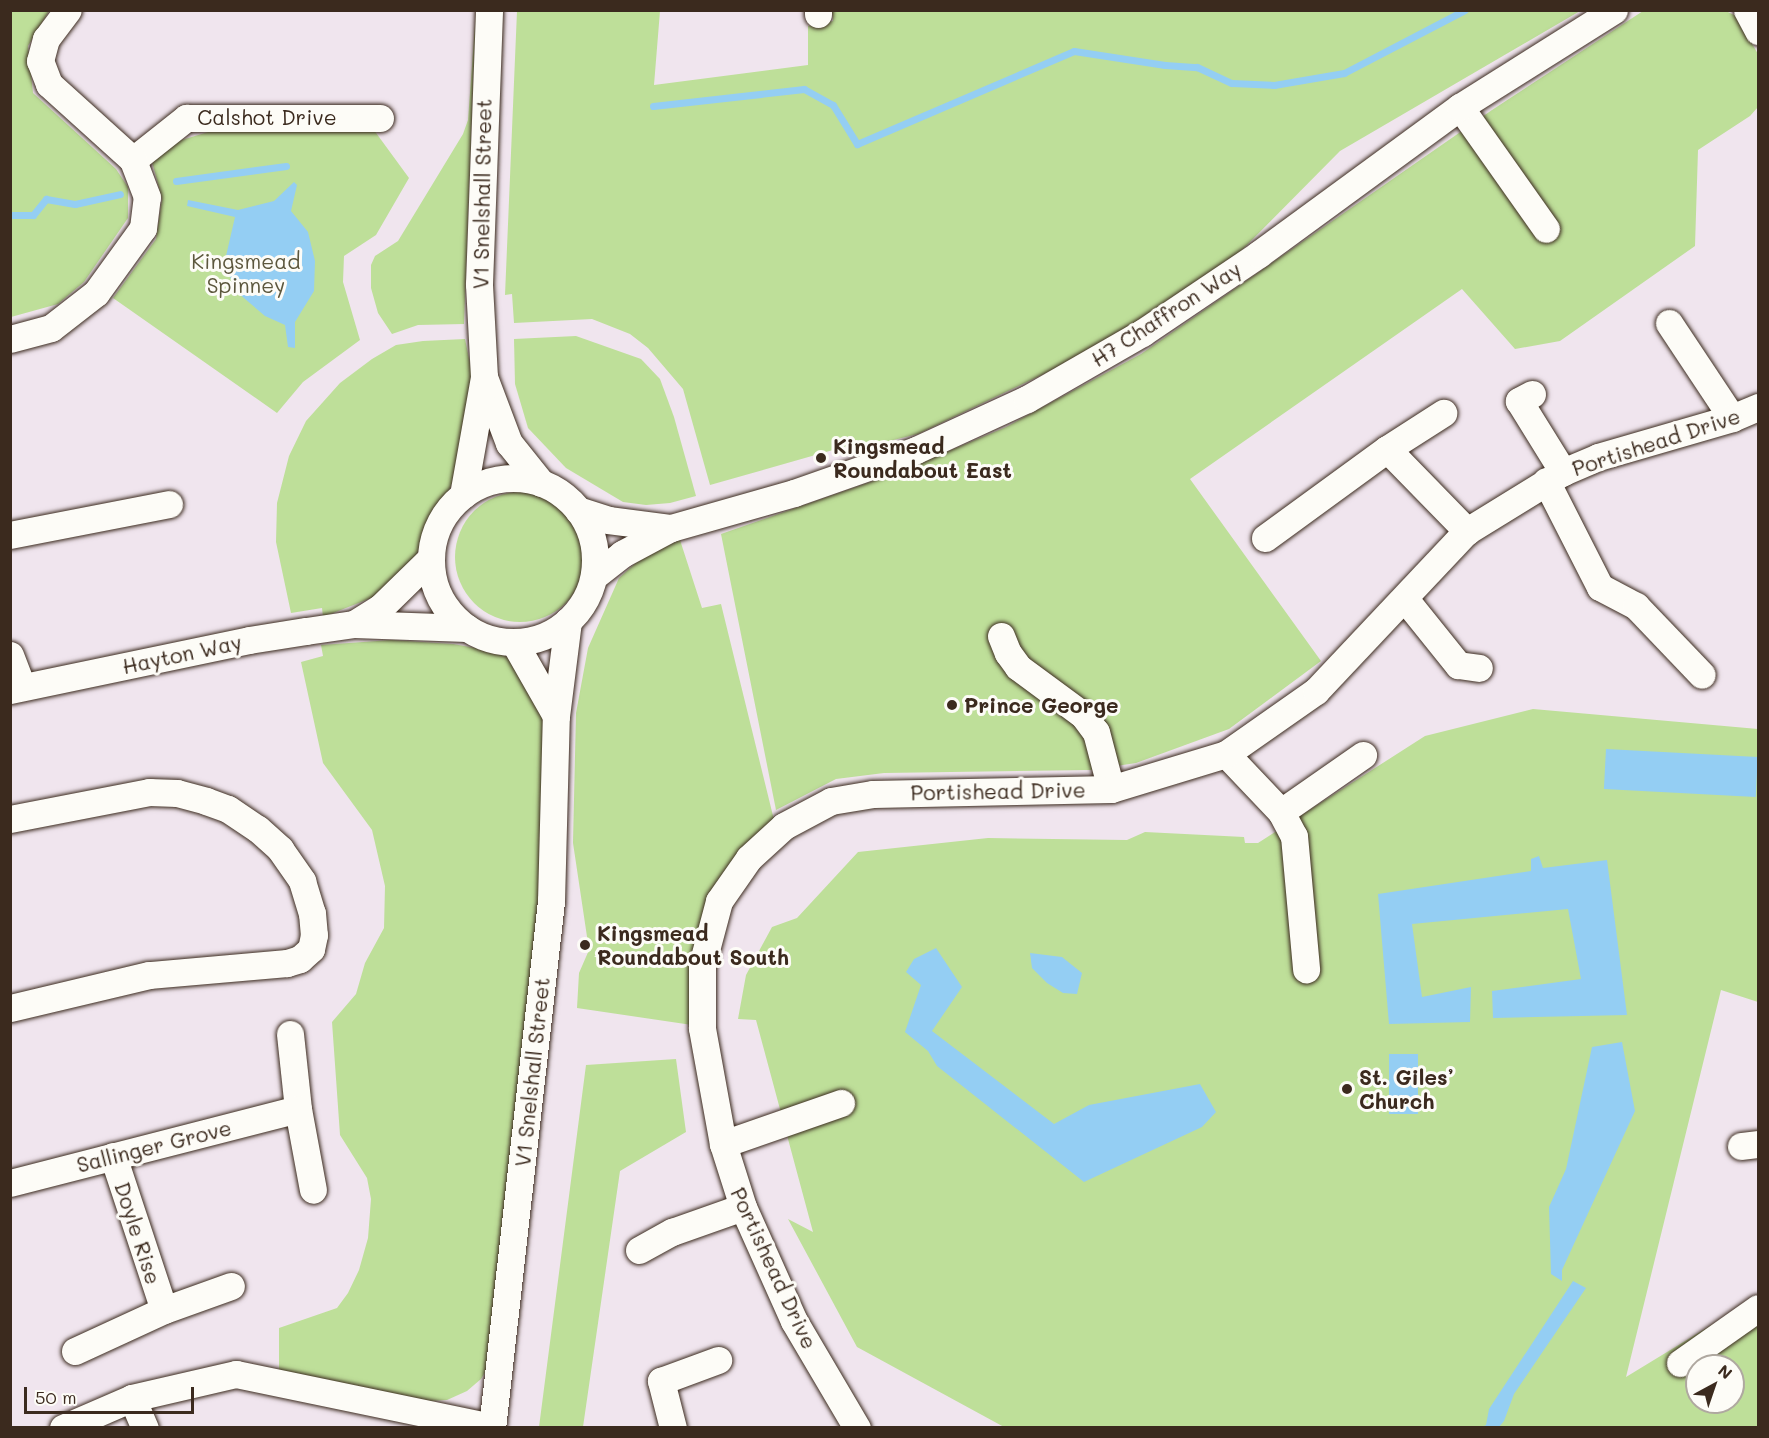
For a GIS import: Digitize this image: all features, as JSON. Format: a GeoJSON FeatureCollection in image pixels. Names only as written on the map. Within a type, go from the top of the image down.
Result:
{"type":"FeatureCollection","features":[{"type":"Feature","properties":{"kind":"street","name":"V1 Snelshall Street"},"geometry":{"type":"LineString","coordinates":[[462,495],[484,377],[479,292],[486,31],[489,10]]}},
{"type":"Feature","properties":{"kind":"street","name":"H7 Chaffron Way"},"geometry":{"type":"LineString","coordinates":[[594,576],[622,554],[671,528],[765,502],[916,450],[1027,399],[1142,333],[1259,254],[1460,106],[1614,10]]}},
{"type":"Feature","properties":{"kind":"street"},"geometry":{"type":"LineString","coordinates":[[1747,10],[1758,31]]}},
{"type":"Feature","properties":{"kind":"street"},"geometry":{"type":"LineString","coordinates":[[10,339],[51,328],[96,293],[143,228],[147,197],[133,160],[49,84],[40,61],[46,39],[68,11]]}},
{"type":"Feature","properties":{"kind":"street"},"geometry":{"type":"LineString","coordinates":[[1460,106],[1546,229]]}},
{"type":"Feature","properties":{"kind":"street","name":"Calshot Drive"},"geometry":{"type":"LineString","coordinates":[[133,160],[186,118],[380,118]]}},
{"type":"Feature","properties":{"kind":"street"},"geometry":{"type":"LineString","coordinates":[[1668,323],[1732,418]]}},
{"type":"Feature","properties":{"kind":"street","name":"V1 Snelshall Street"},"geometry":{"type":"LineString","coordinates":[[484,377],[509,443],[542,483]]}},
{"type":"Feature","properties":{"kind":"street"},"geometry":{"type":"LineString","coordinates":[[1532,394],[1519,400],[1554,476],[1600,587],[1636,606],[1702,675]]}},
{"type":"Feature","properties":{"kind":"street","name":"Portishead Drive"},"geometry":{"type":"LineString","coordinates":[[857,1428],[794,1321],[742,1207],[723,1144],[702,1028],[702,965],[719,901],[749,858],[784,826],[831,801],[873,794],[1111,789],[1227,753],[1316,691],[1467,531],[1554,476],[1598,457],[1732,418],[1758,407]]}},
{"type":"Feature","properties":{"kind":"street"},"geometry":{"type":"LineString","coordinates":[[1265,538],[1387,449],[1443,413]]}},
{"type":"Feature","properties":{"kind":"street"},"geometry":{"type":"LineString","coordinates":[[1387,449],[1467,531]]}},
{"type":"Feature","properties":{"kind":"street"},"geometry":{"type":"LineString","coordinates":[[514,478],[542,483],[562,494],[578,510],[590,531],[595,553],[594,576],[588,593],[568,621],[552,632],[533,640],[514,642],[490,638],[467,628],[448,609],[435,585],[431,558],[435,534],[446,512],[462,495],[487,482],[514,478]]}},
{"type":"Feature","properties":{"kind":"street"},"geometry":{"type":"LineString","coordinates":[[10,535],[169,504]]}},
{"type":"Feature","properties":{"kind":"street","name":"H7 Chaffron Way"},"geometry":{"type":"LineString","coordinates":[[578,510],[608,520],[671,528]]}},
{"type":"Feature","properties":{"kind":"street","name":"Hayton Way"},"geometry":{"type":"LineString","coordinates":[[354,624],[381,607],[431,558]]}},
{"type":"Feature","properties":{"kind":"street"},"geometry":{"type":"LineString","coordinates":[[1405,599],[1458,665],[1479,668]]}},
{"type":"Feature","properties":{"kind":"street","name":"V1 Snelshall Street"},"geometry":{"type":"LineString","coordinates":[[492,1427],[551,901],[556,716],[568,621]]}},
{"type":"Feature","properties":{"kind":"street","name":"Hayton Way"},"geometry":{"type":"LineString","coordinates":[[16,689],[249,640],[354,624],[467,628]]}},
{"type":"Feature","properties":{"kind":"street"},"geometry":{"type":"LineString","coordinates":[[1001,636],[1008,653],[1018,667],[1083,715],[1096,732],[1111,789]]}},
{"type":"Feature","properties":{"kind":"street"},"geometry":{"type":"LineString","coordinates":[[514,642],[556,716]]}},
{"type":"Feature","properties":{"kind":"street"},"geometry":{"type":"LineString","coordinates":[[10,655],[16,689]]}},
{"type":"Feature","properties":{"kind":"street"},"geometry":{"type":"LineString","coordinates":[[1227,753],[1281,812],[1294,836],[1306,969]]}},
{"type":"Feature","properties":{"kind":"street"},"geometry":{"type":"LineString","coordinates":[[1281,812],[1363,755]]}},
{"type":"Feature","properties":{"kind":"street"},"geometry":{"type":"LineString","coordinates":[[10,819],[149,792],[177,793],[228,809],[258,829],[280,849],[302,881],[312,913],[314,935],[311,949],[300,959],[287,963],[149,975],[10,1008]]}},
{"type":"Feature","properties":{"kind":"street"},"geometry":{"type":"LineString","coordinates":[[290,1034],[298,1109],[313,1190]]}},
{"type":"Feature","properties":{"kind":"street"},"geometry":{"type":"LineString","coordinates":[[723,1144],[841,1103]]}},
{"type":"Feature","properties":{"kind":"street","name":"Sallinger Grove"},"geometry":{"type":"LineString","coordinates":[[10,1183],[298,1109]]}},
{"type":"Feature","properties":{"kind":"street","name":"Doyle Rise"},"geometry":{"type":"LineString","coordinates":[[112,1156],[164,1310]]}},
{"type":"Feature","properties":{"kind":"street"},"geometry":{"type":"LineString","coordinates":[[639,1250],[672,1232],[742,1207]]}},
{"type":"Feature","properties":{"kind":"street","name":"Doyle Rise"},"geometry":{"type":"LineString","coordinates":[[75,1351],[164,1310],[231,1286]]}},
{"type":"Feature","properties":{"kind":"street"},"geometry":{"type":"LineString","coordinates":[[1680,1363],[1758,1308]]}},
{"type":"Feature","properties":{"kind":"street"},"geometry":{"type":"LineString","coordinates":[[673,1428],[661,1381],[718,1360]]}},
{"type":"Feature","properties":{"kind":"street"},"geometry":{"type":"LineString","coordinates":[[63,1428],[132,1398],[236,1374],[492,1427]]}},
{"type":"Feature","properties":{"kind":"street"},"geometry":{"type":"LineString","coordinates":[[132,1398],[145,1428]]}},
{"type":"Feature","properties":{"kind":"street"},"geometry":{"type":"LineString","coordinates":[[394,1407],[410,1428]]}},
{"type":"Feature","properties":{"kind":"green space"},"geometry":{"type":"Polygon","coordinates":[[[10,11],[49,11],[28,46],[33,93],[116,169],[128,187],[128,218],[84,282],[58,304],[11,317],[10,11]]]}},
{"type":"Feature","properties":{"kind":"green space"},"geometry":{"type":"Polygon","coordinates":[[[476,11],[464,324],[418,325],[392,334],[378,313],[371,288],[371,265],[375,256],[398,241],[463,134],[468,120],[476,11]]]}},
{"type":"Feature","properties":{"kind":"green space"},"geometry":{"type":"Polygon","coordinates":[[[517,11],[660,11],[654,85],[808,65],[808,26],[833,21],[832,11],[1580,11],[1340,151],[1237,255],[1094,350],[918,434],[849,451],[847,446],[710,485],[683,389],[648,348],[630,334],[592,319],[514,323],[512,294],[505,295],[517,11]]]}},
{"type":"Feature","properties":{"kind":"green space"},"geometry":{"type":"Polygon","coordinates":[[[1643,11],[1726,11],[1736,16],[1758,54],[1758,107],[1750,116],[1698,150],[1695,246],[1560,341],[1515,349],[1462,289],[1190,479],[1321,661],[1229,729],[1136,763],[1090,770],[884,773],[836,779],[776,810],[721,534],[899,472],[1006,427],[1141,354],[1492,110],[1643,11]]]}},
{"type":"Feature","properties":{"kind":"green space","name":"Kingsmead Spinney"},"geometry":{"type":"Polygon","coordinates":[[[371,126],[409,178],[376,235],[344,256],[343,282],[360,340],[303,382],[277,413],[113,298],[156,239],[162,199],[151,158],[172,143],[208,132],[371,126]]]}},
{"type":"Feature","properties":{"kind":"green space"},"geometry":{"type":"Polygon","coordinates":[[[576,336],[641,359],[660,379],[674,417],[696,496],[670,503],[646,505],[623,502],[566,468],[528,428],[515,384],[514,339],[576,336]]]}},
{"type":"Feature","properties":{"kind":"green space"},"geometry":{"type":"Polygon","coordinates":[[[465,339],[471,368],[480,369],[464,454],[442,507],[415,557],[384,593],[323,617],[322,608],[291,613],[276,542],[277,503],[289,456],[306,421],[340,383],[372,359],[396,345],[465,339]]]}},
{"type":"Feature","properties":{"kind":"green space"},"geometry":{"type":"Polygon","coordinates":[[[520,492],[545,497],[566,511],[580,532],[585,557],[580,582],[566,603],[545,617],[520,622],[495,617],[474,603],[460,582],[455,557],[460,532],[474,511],[495,497],[520,492]]]}},
{"type":"Feature","properties":{"kind":"green space"},"geometry":{"type":"Polygon","coordinates":[[[680,540],[702,608],[721,604],[775,824],[734,870],[692,1025],[577,1008],[579,973],[589,950],[573,843],[576,713],[588,648],[619,578],[647,553],[680,540]]]}},
{"type":"Feature","properties":{"kind":"green space"},"geometry":{"type":"Polygon","coordinates":[[[391,640],[453,644],[487,650],[511,658],[544,719],[547,811],[492,1361],[481,1379],[467,1391],[447,1400],[430,1401],[279,1373],[279,1328],[337,1308],[348,1293],[359,1270],[368,1238],[371,1199],[367,1178],[340,1135],[332,1022],[356,994],[365,963],[384,928],[385,886],[372,830],[323,763],[301,662],[323,656],[321,645],[391,640]]]}},
{"type":"Feature","properties":{"kind":"green space"},"geometry":{"type":"Polygon","coordinates":[[[1533,709],[1758,729],[1758,1002],[1721,990],[1626,1377],[1736,1310],[1758,1307],[1758,1427],[1004,1427],[857,1347],[788,1219],[813,1232],[756,1020],[738,1019],[746,975],[772,927],[797,918],[858,852],[988,838],[1127,840],[1145,832],[1244,837],[1245,843],[1258,843],[1425,736],[1533,709]]]}},
{"type":"Feature","properties":{"kind":"green space"},"geometry":{"type":"Polygon","coordinates":[[[676,1059],[686,1132],[620,1171],[583,1427],[539,1427],[586,1065],[676,1059]]]}},
{"type":"Feature","properties":{"kind":"water"},"geometry":{"type":"Polygon","coordinates":[[[294,182],[297,185],[291,211],[308,232],[315,261],[314,291],[295,322],[295,348],[288,347],[285,325],[265,316],[238,293],[227,271],[226,256],[235,217],[187,206],[188,200],[238,210],[274,201],[294,182]]]}},
{"type":"Feature","properties":{"kind":"water"},"geometry":{"type":"Polygon","coordinates":[[[1606,749],[1758,757],[1756,797],[1604,789],[1606,749]]]}},
{"type":"Feature","properties":{"kind":"water"},"geometry":{"type":"Polygon","coordinates":[[[1539,856],[1543,868],[1607,860],[1627,1015],[1493,1018],[1492,991],[1581,979],[1568,909],[1412,924],[1422,997],[1471,987],[1470,1022],[1389,1024],[1378,894],[1531,871],[1531,859],[1539,856]]]}},
{"type":"Feature","properties":{"kind":"water"},"geometry":{"type":"Polygon","coordinates":[[[936,948],[962,987],[932,1031],[1054,1124],[1089,1105],[1200,1084],[1216,1112],[1202,1127],[1084,1182],[937,1066],[928,1051],[905,1032],[921,985],[906,972],[914,959],[936,948]]]}},
{"type":"Feature","properties":{"kind":"water"},"geometry":{"type":"Polygon","coordinates":[[[1030,953],[1062,957],[1082,973],[1077,994],[1063,993],[1047,983],[1032,968],[1030,953]]]}},
{"type":"Feature","properties":{"kind":"water"},"geometry":{"type":"Polygon","coordinates":[[[1622,1042],[1635,1111],[1562,1270],[1562,1281],[1551,1274],[1549,1207],[1566,1169],[1592,1047],[1622,1042]]]}},
{"type":"Feature","properties":{"kind":"water"},"geometry":{"type":"Polygon","coordinates":[[[1389,1054],[1418,1054],[1418,1114],[1389,1114],[1389,1054]]]}},
{"type":"Feature","properties":{"kind":"water"},"geometry":{"type":"Polygon","coordinates":[[[1573,1281],[1586,1288],[1514,1394],[1504,1421],[1499,1427],[1482,1427],[1486,1425],[1489,1409],[1573,1281]]]}},
{"type":"Feature","properties":{"kind":"waterway"},"geometry":{"type":"LineString","coordinates":[[653,106],[804,89],[833,105],[857,144],[1074,51],[1165,65],[1197,67],[1232,83],[1274,85],[1344,73],[1465,10]]}},
{"type":"Feature","properties":{"kind":"waterway"},"geometry":{"type":"LineString","coordinates":[[176,181],[286,166]]}},
{"type":"Feature","properties":{"kind":"waterway"},"geometry":{"type":"LineString","coordinates":[[10,215],[33,215],[46,199],[75,204],[120,194]]}},
{"type":"Feature","properties":{"kind":"place","name":"Kingsmead Roundabout East"},"geometry":{"type":"Point","coordinates":[821,458]}},
{"type":"Feature","properties":{"kind":"place","name":"Prince George"},"geometry":{"type":"Point","coordinates":[952,705]}},
{"type":"Feature","properties":{"kind":"place","name":"Kingsmead Roundabout South"},"geometry":{"type":"Point","coordinates":[585,945]}},
{"type":"Feature","properties":{"kind":"place","name":"St. Giles’ Church"},"geometry":{"type":"Point","coordinates":[1347,1089]}}]}
